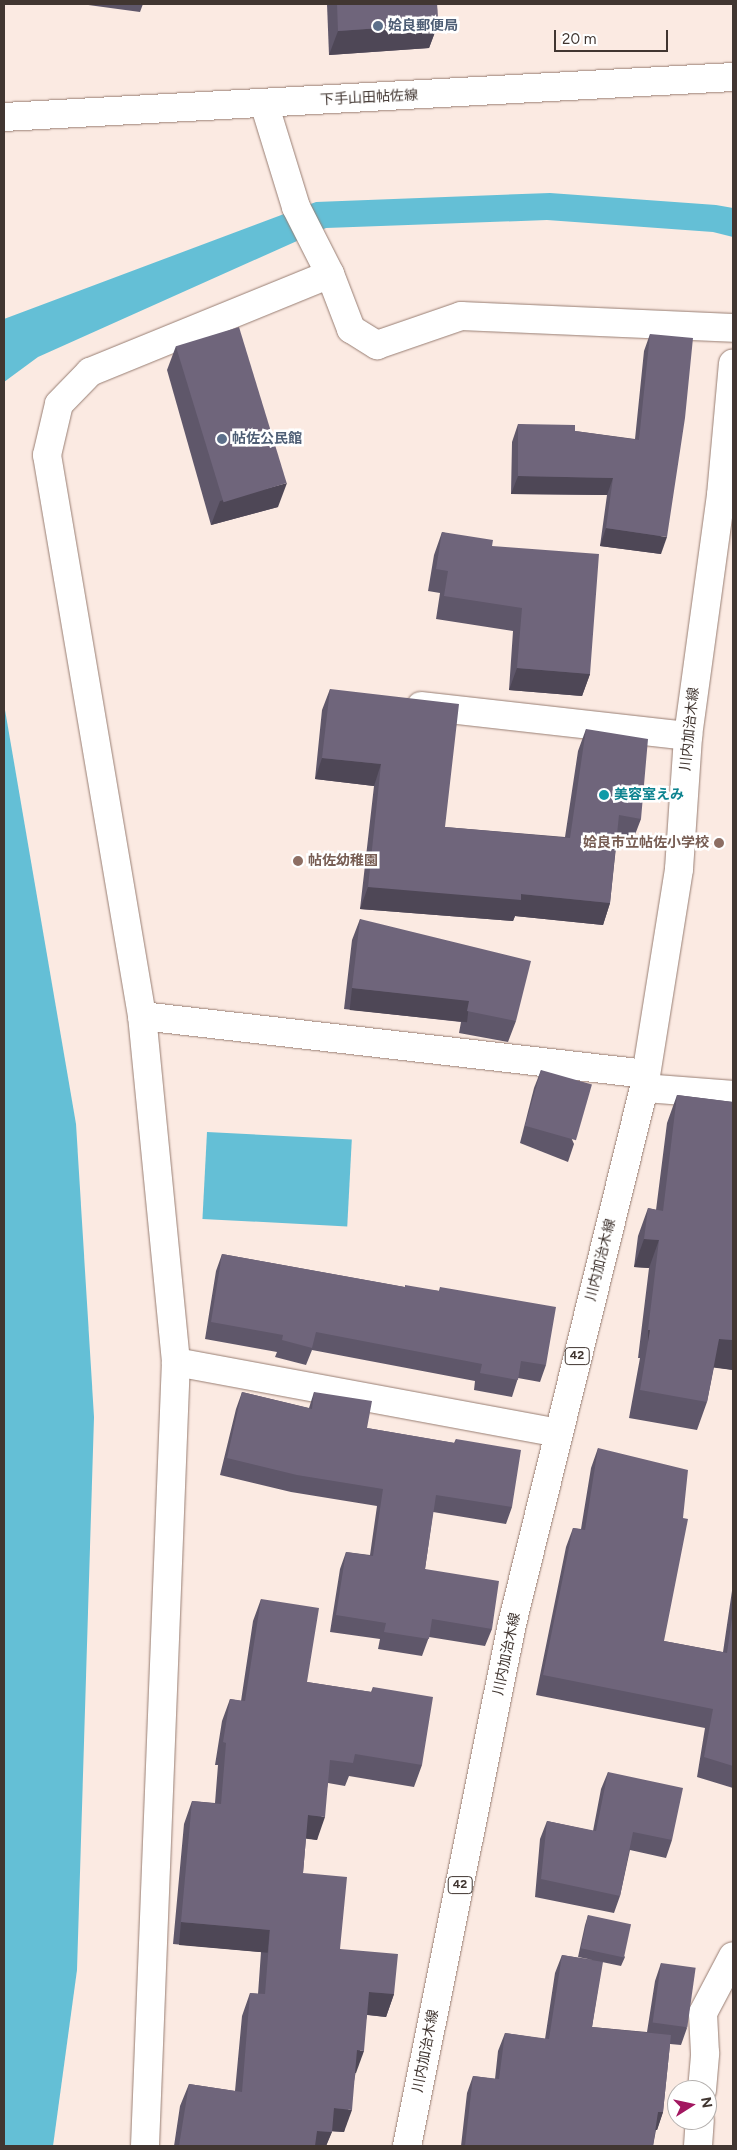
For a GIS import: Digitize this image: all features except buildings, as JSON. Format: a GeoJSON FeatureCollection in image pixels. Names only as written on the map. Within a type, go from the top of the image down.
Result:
{"type":"FeatureCollection","features":[{"type":"Feature","properties":{"kind":"street","name":"下手山田帖佐線"},"geometry":{"type":"LineString","coordinates":[[4,117],[733,77]]}},
{"type":"Feature","properties":{"kind":"street"},"geometry":{"type":"LineString","coordinates":[[264,104],[296,207],[314,246],[330,274],[351,329],[377,345],[461,316],[733,328]]}},
{"type":"Feature","properties":{"kind":"street"},"geometry":{"type":"LineString","coordinates":[[145,2146],[176,1362],[142,1016],[47,455],[59,404],[90,372],[330,274]]}},
{"type":"Feature","properties":{"kind":"street","name":"川内加治木線"},"geometry":{"type":"LineString","coordinates":[[407,2146],[512,1624],[645,1081],[679,869],[688,736],[727,495],[733,364]]}},
{"type":"Feature","properties":{"kind":"street"},"geometry":{"type":"LineString","coordinates":[[394,703],[688,736]]}},
{"type":"Feature","properties":{"kind":"street"},"geometry":{"type":"LineString","coordinates":[[142,1016],[645,1081],[733,1095]]}},
{"type":"Feature","properties":{"kind":"street"},"geometry":{"type":"LineString","coordinates":[[176,1362],[558,1433]]}},
{"type":"Feature","properties":{"kind":"street"},"geometry":{"type":"LineString","coordinates":[[703,2080],[706,2053],[703,2013],[733,1956]]}},
{"type":"Feature","properties":{"kind":"street"},"geometry":{"type":"LineString","coordinates":[[698,2146],[699,2130]]}},
{"type":"Feature","properties":{"kind":"water"},"geometry":{"type":"Polygon","coordinates":[[[550,193],[716,205],[733,208],[733,237],[713,232],[547,220],[326,228],[38,357],[4,382],[4,319],[316,202],[550,193]]]}},
{"type":"Feature","properties":{"kind":"water"},"geometry":{"type":"Polygon","coordinates":[[[4,704],[76,1124],[94,1417],[77,1970],[53,2146],[4,2146],[4,704]]]}},
{"type":"Feature","properties":{"kind":"water"},"geometry":{"type":"Polygon","coordinates":[[[207,1132],[352,1140],[347,1226],[202,1219],[207,1132]]]}},
{"type":"Feature","properties":{"kind":"place","name":"姶良郵便局"},"geometry":{"type":"Point","coordinates":[378,26]}},
{"type":"Feature","properties":{"kind":"place","name":"帖佐公民館"},"geometry":{"type":"Point","coordinates":[222,439]}},
{"type":"Feature","properties":{"kind":"place","name":"美容室えみ"},"geometry":{"type":"Point","coordinates":[604,795]}},
{"type":"Feature","properties":{"kind":"place","name":"姶良市立帖佐小学校"},"geometry":{"type":"Point","coordinates":[719,843]}},
{"type":"Feature","properties":{"kind":"place","name":"帖佐幼稚園"},"geometry":{"type":"Point","coordinates":[298,861]}}]}
